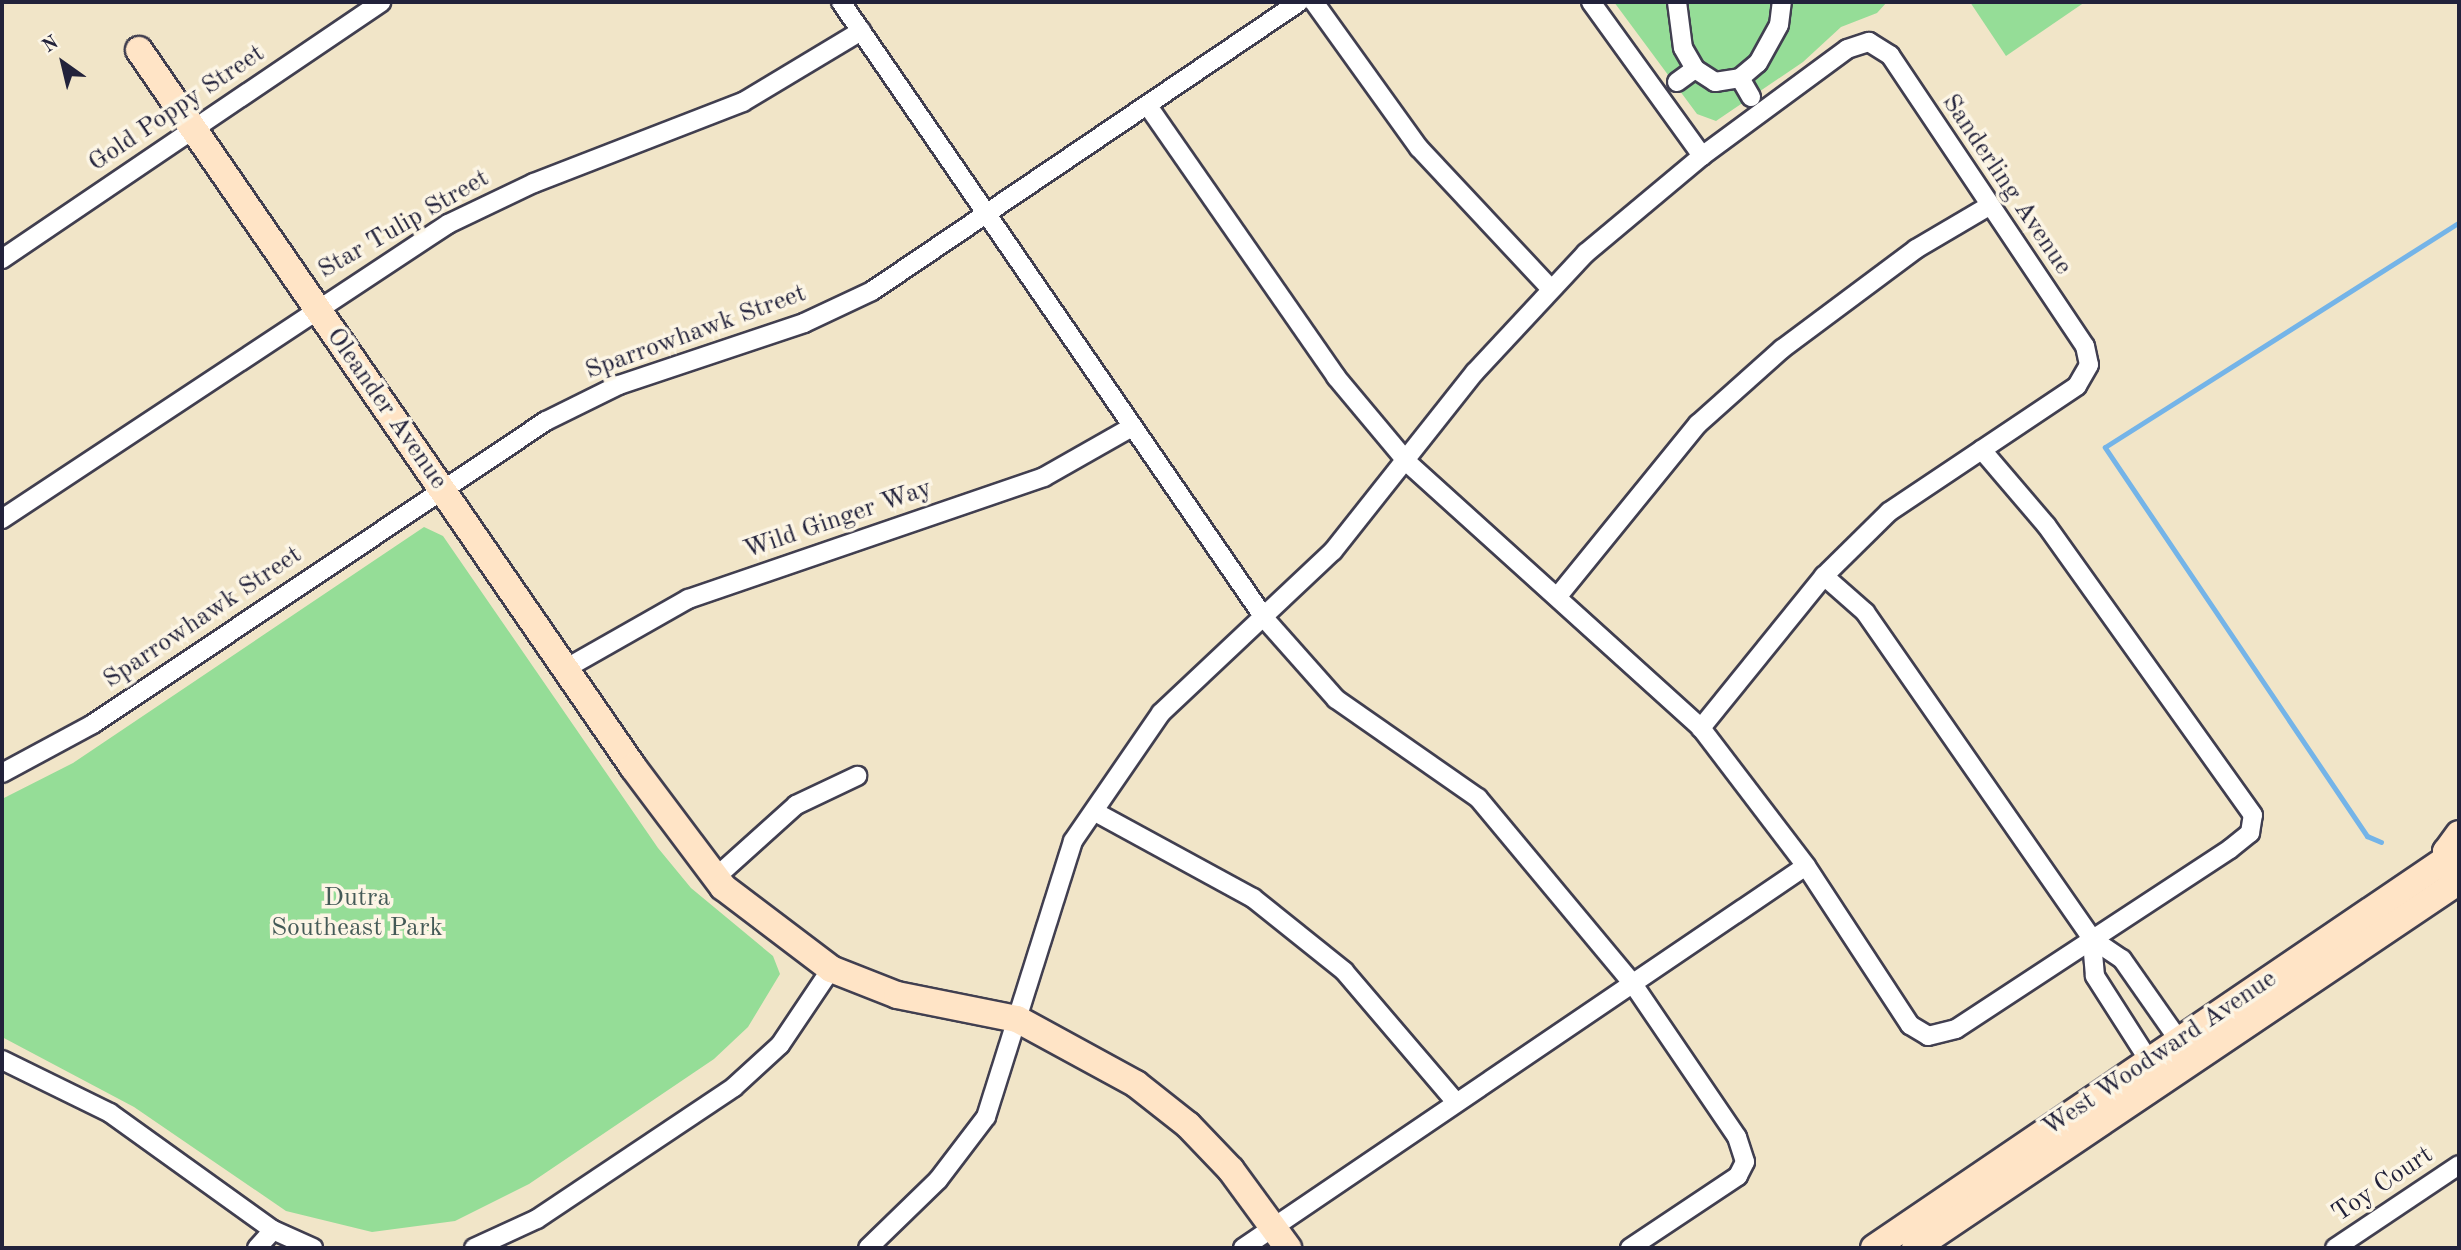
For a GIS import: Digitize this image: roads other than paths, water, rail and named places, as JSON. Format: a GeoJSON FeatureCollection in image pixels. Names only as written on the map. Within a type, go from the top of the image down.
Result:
{"type":"FeatureCollection","features":[{"type":"Feature","properties":{"kind":"street","name":"Gold Poppy Street"},"geometry":{"type":"LineString","coordinates":[[2,259],[381,2]]}},
{"type":"Feature","properties":{"kind":"street"},"geometry":{"type":"LineString","coordinates":[[841,2],[1265,619],[1336,699],[1478,798],[1633,984],[1737,1137],[1745,1162],[1738,1176],[1630,1248]]}},
{"type":"Feature","properties":{"kind":"street","name":"Sparrowhawk Street"},"geometry":{"type":"LineString","coordinates":[[2,773],[93,724],[546,421],[619,385],[804,323],[872,291],[988,215],[1298,2]]}},
{"type":"Feature","properties":{"kind":"street"},"geometry":{"type":"LineString","coordinates":[[1314,2],[1419,148],[1550,288]]}},
{"type":"Feature","properties":{"kind":"street"},"geometry":{"type":"LineString","coordinates":[[868,1248],[887,1242],[986,1117],[1073,841],[1097,813],[1124,761],[1161,713],[1265,619],[1408,463],[1550,288],[1702,156],[1591,2]]}},
{"type":"Feature","properties":{"kind":"street"},"geometry":{"type":"LineString","coordinates":[[1677,2],[1677,32],[1695,69],[1715,82],[1740,78],[1758,63],[1779,25],[1782,2]]}},
{"type":"Feature","properties":{"kind":"street","name":"Star Tulip Street"},"geometry":{"type":"LineString","coordinates":[[2,519],[316,306],[448,224],[534,183],[743,102],[861,32]]}},
{"type":"Feature","properties":{"kind":"street","name":"Sanderling Avenue"},"geometry":{"type":"LineString","coordinates":[[1702,156],[1847,49],[1870,43],[1890,55],[2085,346],[2089,365],[2077,386],[1982,450]]}},
{"type":"Feature","properties":{"kind":"street","name":"Oleander Avenue"},"geometry":{"type":"LineString","coordinates":[[139,50],[633,767],[715,878],[831,968],[897,995],[1017,1019],[1136,1084],[1188,1125],[1281,1238]]}},
{"type":"Feature","properties":{"kind":"street"},"geometry":{"type":"LineString","coordinates":[[1677,82],[1695,69]]}},
{"type":"Feature","properties":{"kind":"street"},"geometry":{"type":"LineString","coordinates":[[1740,78],[1751,97]]}},
{"type":"Feature","properties":{"kind":"street"},"geometry":{"type":"LineString","coordinates":[[1148,106],[1316,350],[1408,463],[1701,728],[1806,866],[1910,1025],[1928,1036],[1956,1029],[2230,849],[2250,833],[2253,815],[2046,525],[1982,450],[1889,512],[1824,576],[1701,728]]}},
{"type":"Feature","properties":{"kind":"street"},"geometry":{"type":"LineString","coordinates":[[1558,596],[1698,424],[1782,349],[1916,249],[1989,206]]}},
{"type":"Feature","properties":{"kind":"street","name":"Wild Ginger Way"},"geometry":{"type":"LineString","coordinates":[[565,669],[688,599],[1044,477],[1132,427]]}},
{"type":"Feature","properties":{"kind":"street"},"geometry":{"type":"LineString","coordinates":[[1824,576],[1865,612],[2092,939],[2122,959],[2186,1051]]}},
{"type":"Feature","properties":{"kind":"street"},"geometry":{"type":"LineString","coordinates":[[715,878],[796,805],[857,776]]}},
{"type":"Feature","properties":{"kind":"street"},"geometry":{"type":"LineString","coordinates":[[1097,813],[1253,898],[1324,955],[1457,1102]]}},
{"type":"Feature","properties":{"kind":"street"},"geometry":{"type":"LineString","coordinates":[[2454,874],[2459,834]]}},
{"type":"Feature","properties":{"kind":"street"},"geometry":{"type":"LineString","coordinates":[[1243,1248],[1281,1238],[1457,1102],[1806,866]]}},
{"type":"Feature","properties":{"kind":"street","name":"West Woodward Avenue"},"geometry":{"type":"LineString","coordinates":[[1874,1248],[2115,1098],[2454,874]]}},
{"type":"Feature","properties":{"kind":"street"},"geometry":{"type":"LineString","coordinates":[[2092,939],[2095,976],[2156,1071]]}},
{"type":"Feature","properties":{"kind":"street"},"geometry":{"type":"LineString","coordinates":[[474,1248],[537,1219],[734,1087],[780,1045],[831,968]]}},
{"type":"Feature","properties":{"kind":"street"},"geometry":{"type":"LineString","coordinates":[[2,1060],[110,1113],[273,1230],[313,1248]]}},
{"type":"Feature","properties":{"kind":"street","name":"West Woodward Avenue"},"geometry":{"type":"LineString","coordinates":[[1915,1248],[2115,1098]]}},
{"type":"Feature","properties":{"kind":"street","name":"Toy Court"},"geometry":{"type":"LineString","coordinates":[[2335,1248],[2459,1165]]}},
{"type":"Feature","properties":{"kind":"street"},"geometry":{"type":"LineString","coordinates":[[257,1248],[273,1230]]}},
{"type":"Feature","properties":{"kind":"waterway"},"geometry":{"type":"LineString","coordinates":[[2381,842],[2367,836],[2105,447],[2459,222]]}},
{"type":"Feature","properties":{"kind":"park label","name":"Dutra Southeast Park"},"geometry":{"type":"Point","coordinates":[357,914]}}]}
